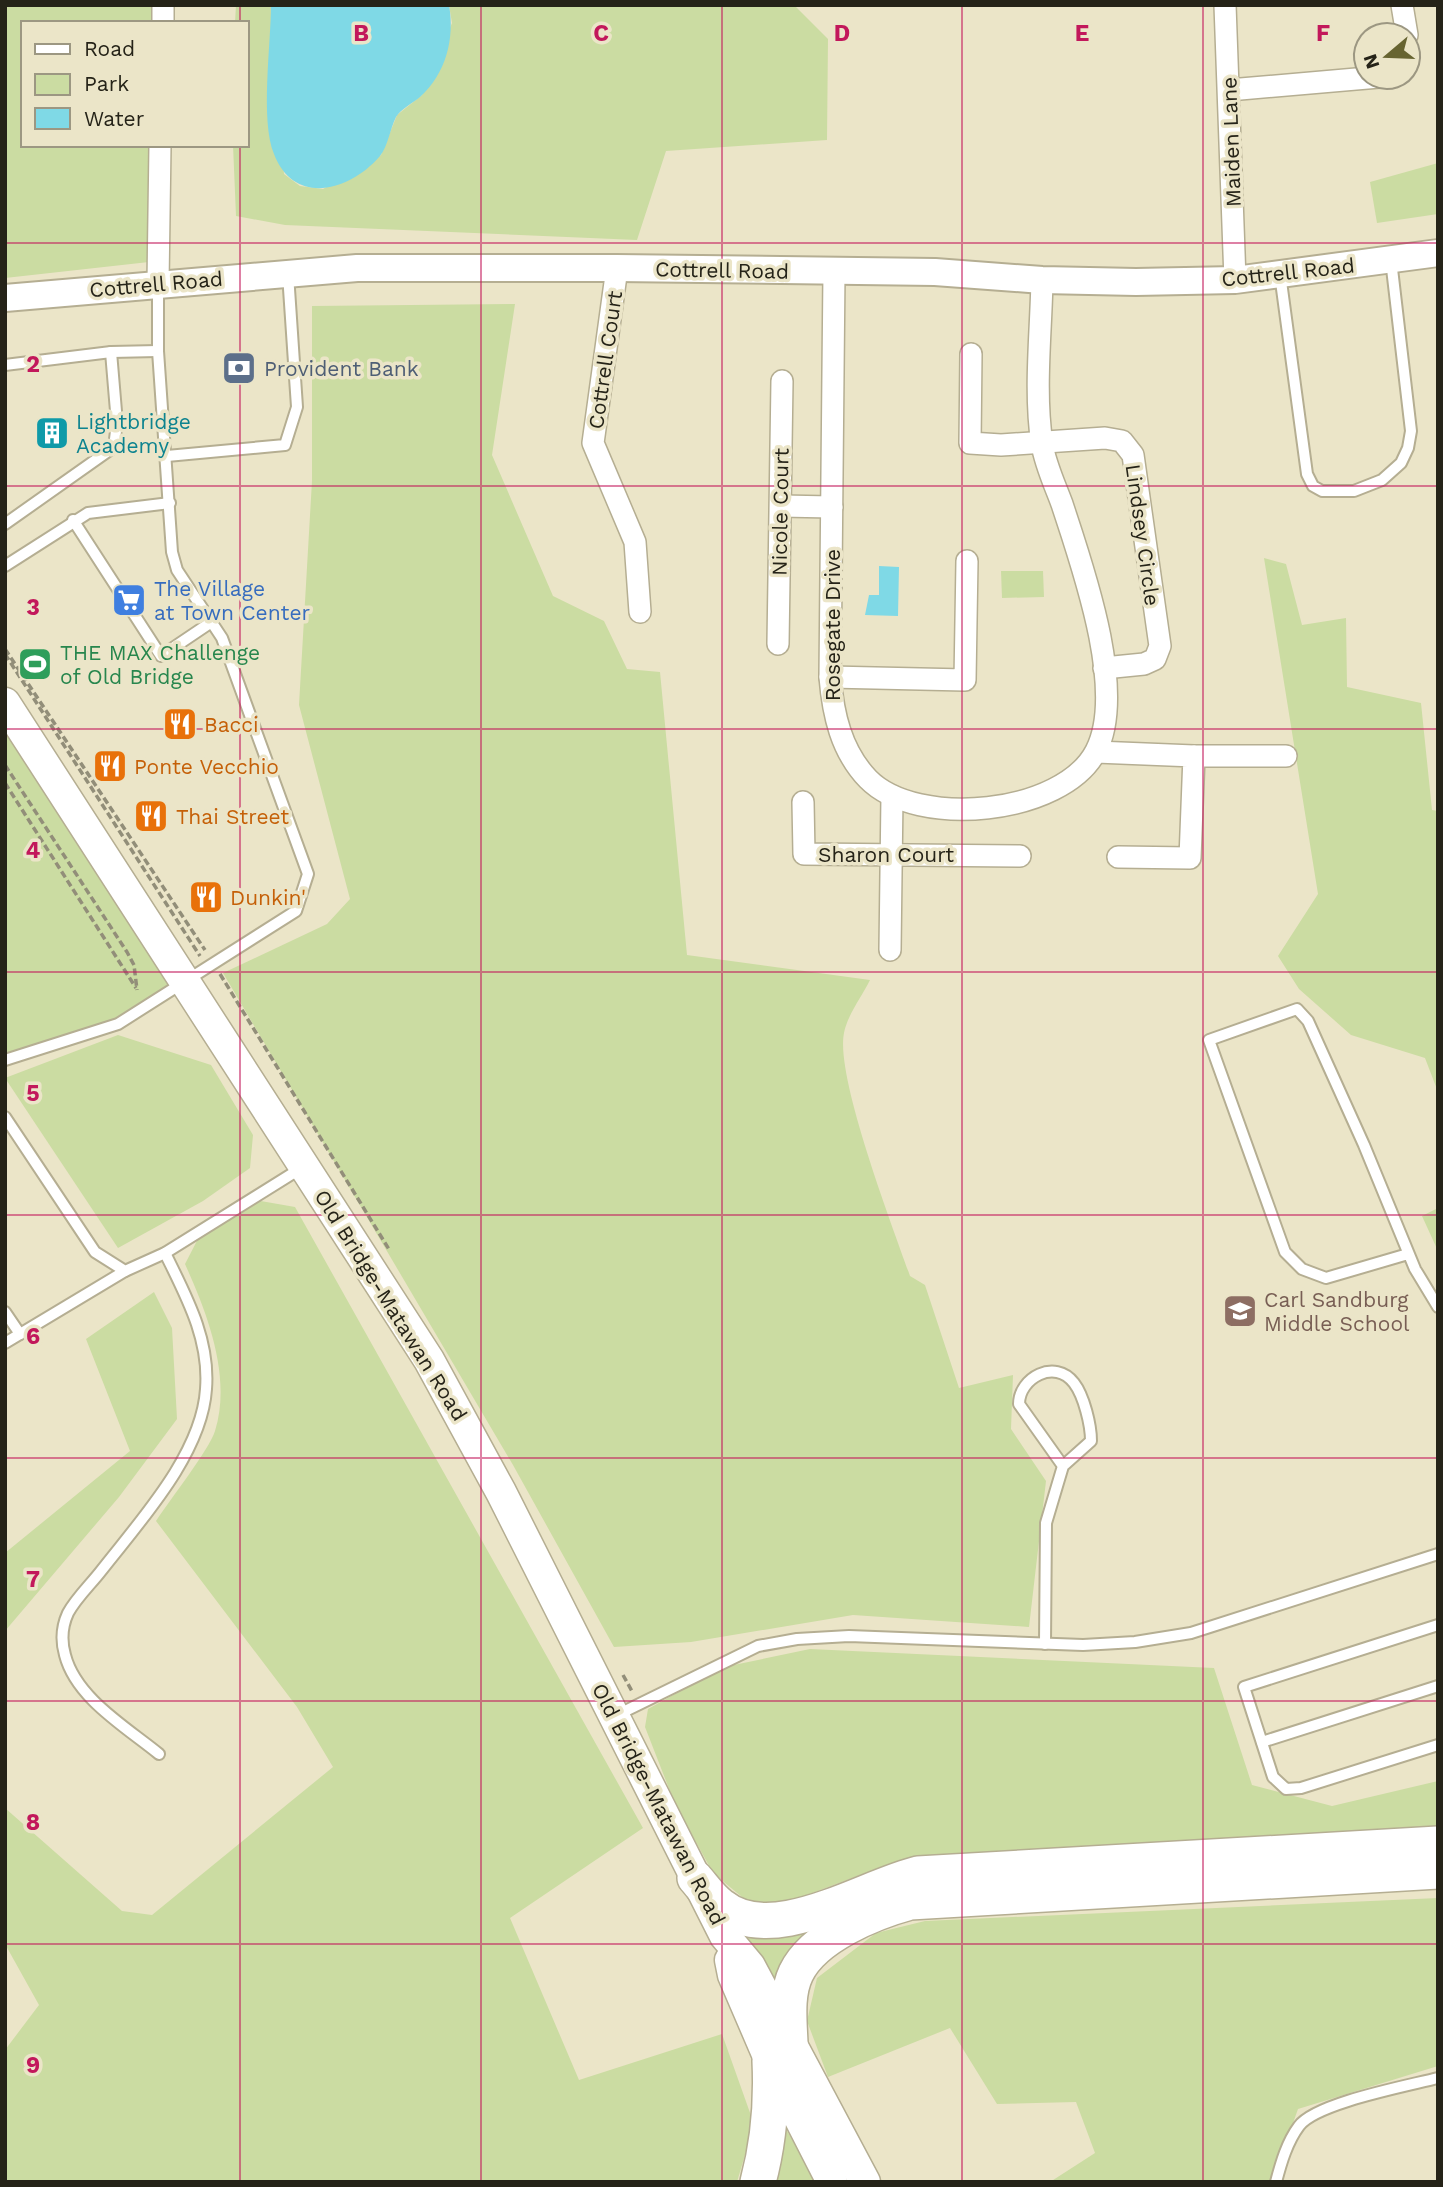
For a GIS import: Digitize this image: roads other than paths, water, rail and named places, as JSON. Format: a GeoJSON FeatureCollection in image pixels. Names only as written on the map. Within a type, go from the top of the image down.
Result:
{"type":"FeatureCollection","features":[{"type":"Feature","properties":{"kind":"highway"},"geometry":{"type":"LineString","coordinates":[[695,1878],[721,1907],[750,1919],[769,1921],[810,1913],[881,1884],[918,1874],[1438,1844]]}},
{"type":"Feature","properties":{"kind":"highway"},"geometry":{"type":"LineString","coordinates":[[758,2182],[767,2149],[772,2097],[796,1972],[804,1961],[830,1939],[859,1920],[910,1902],[1438,1871]]}},
{"type":"Feature","properties":{"kind":"main road","name":"Old Bridge-Matawan Road"},"geometry":{"type":"LineString","coordinates":[[5,703],[305,1165],[449,1396],[615,1716],[725,1936],[733,1975],[865,2182]]}},
{"type":"Feature","properties":{"kind":"main road","name":"Old Bridge-Matawan Road"},"geometry":{"type":"LineString","coordinates":[[780,2052],[832,2182]]}},
{"type":"Feature","properties":{"kind":"street","name":"Maiden Lane"},"geometry":{"type":"LineString","coordinates":[[1225,5],[1235,280]]}},
{"type":"Feature","properties":{"kind":"street"},"geometry":{"type":"LineString","coordinates":[[1229,90],[1352,79]]}},
{"type":"Feature","properties":{"kind":"street"},"geometry":{"type":"LineString","coordinates":[[158,283],[160,147]]}},
{"type":"Feature","properties":{"kind":"street","name":"Cottrell Road"},"geometry":{"type":"LineString","coordinates":[[5,298],[357,268],[935,272],[1042,280],[1235,280],[1438,253]]}},
{"type":"Feature","properties":{"kind":"street","name":"Cottrell Court"},"geometry":{"type":"LineString","coordinates":[[617,268],[593,443],[635,542],[640,612]]}},
{"type":"Feature","properties":{"kind":"street","name":"Rosegate Drive"},"geometry":{"type":"LineString","coordinates":[[834,272],[830,677],[833,715],[847,748],[868,779],[892,796],[932,806],[1012,807],[1055,789],[1077,774],[1096,752],[1106,723],[1104,668],[1090,591],[1042,443],[1042,280]]}},
{"type":"Feature","properties":{"kind":"street","name":"Lindsey Circle"},"geometry":{"type":"LineString","coordinates":[[971,354],[970,443],[1042,443],[1105,438],[1122,441],[1133,455],[1160,646],[1155,659],[1144,664],[1104,668]]}},
{"type":"Feature","properties":{"kind":"street","name":"Nicole Court"},"geometry":{"type":"LineString","coordinates":[[778,644],[782,381]]}},
{"type":"Feature","properties":{"kind":"street"},"geometry":{"type":"LineString","coordinates":[[781,506],[832,507]]}},
{"type":"Feature","properties":{"kind":"street"},"geometry":{"type":"LineString","coordinates":[[830,677],[965,680],[967,561]]}},
{"type":"Feature","properties":{"kind":"street"},"geometry":{"type":"LineString","coordinates":[[1096,752],[1286,756]]}},
{"type":"Feature","properties":{"kind":"street"},"geometry":{"type":"LineString","coordinates":[[1118,857],[1190,858],[1194,756]]}},
{"type":"Feature","properties":{"kind":"street"},"geometry":{"type":"LineString","coordinates":[[890,950],[892,796]]}},
{"type":"Feature","properties":{"kind":"street","name":"Sharon Court"},"geometry":{"type":"LineString","coordinates":[[803,802],[804,854],[1020,856]]}},
{"type":"Feature","properties":{"kind":"lane"},"geometry":{"type":"LineString","coordinates":[[1280,274],[1307,474],[1313,486],[1322,491],[1354,491],[1382,480],[1401,463],[1411,430],[1391,260]]}},
{"type":"Feature","properties":{"kind":"lane"},"geometry":{"type":"LineString","coordinates":[[167,456],[285,445],[297,407],[288,272]]}},
{"type":"Feature","properties":{"kind":"lane"},"geometry":{"type":"LineString","coordinates":[[5,1060],[118,1024],[296,911],[308,874],[222,638],[177,570],[172,552],[158,351],[158,283]]}},
{"type":"Feature","properties":{"kind":"lane"},"geometry":{"type":"LineString","coordinates":[[5,365],[111,352],[158,351]]}},
{"type":"Feature","properties":{"kind":"lane"},"geometry":{"type":"LineString","coordinates":[[5,524],[114,447],[117,424],[111,352]]}},
{"type":"Feature","properties":{"kind":"lane"},"geometry":{"type":"LineString","coordinates":[[5,566],[74,520],[107,508],[170,503]]}},
{"type":"Feature","properties":{"kind":"lane"},"geometry":{"type":"LineString","coordinates":[[74,520],[161,656],[210,623]]}},
{"type":"Feature","properties":{"kind":"lane"},"geometry":{"type":"LineString","coordinates":[[1408,1254],[1326,1278],[1302,1269],[1285,1252],[1209,1040],[1297,1009],[1308,1021],[1364,1145],[1408,1254],[1438,1307]]}},
{"type":"Feature","properties":{"kind":"lane"},"geometry":{"type":"LineString","coordinates":[[5,1117],[95,1252],[125,1271]]}},
{"type":"Feature","properties":{"kind":"lane"},"geometry":{"type":"LineString","coordinates":[[5,1343],[125,1271],[165,1253],[305,1165]]}},
{"type":"Feature","properties":{"kind":"lane"},"geometry":{"type":"LineString","coordinates":[[159,1754],[87,1694],[73,1675],[64,1654],[62,1630],[69,1612],[134,1529],[180,1463],[201,1423],[206,1388],[200,1330],[165,1253]]}},
{"type":"Feature","properties":{"kind":"lane"},"geometry":{"type":"LineString","coordinates":[[5,1312],[20,1334]]}},
{"type":"Feature","properties":{"kind":"lane"},"geometry":{"type":"LineString","coordinates":[[1045,1644],[1046,1523],[1063,1466],[1091,1441],[1091,1429],[1074,1383],[1062,1373],[1048,1371],[1037,1374],[1026,1384],[1019,1393],[1019,1404],[1063,1466]]}},
{"type":"Feature","properties":{"kind":"lane"},"geometry":{"type":"LineString","coordinates":[[615,1716],[758,1646],[797,1639],[849,1636],[1045,1644],[1135,1643],[1191,1633],[1438,1554]]}},
{"type":"Feature","properties":{"kind":"lane"},"geometry":{"type":"LineString","coordinates":[[1438,1625],[1244,1687],[1273,1777],[1286,1788],[1301,1788],[1438,1745]]}},
{"type":"Feature","properties":{"kind":"lane"},"geometry":{"type":"LineString","coordinates":[[1262,1742],[1438,1686]]}},
{"type":"Feature","properties":{"kind":"lane"},"geometry":{"type":"LineString","coordinates":[[1276,2182],[1283,2156],[1299,2124],[1324,2108],[1438,2078]]}},
{"type":"Feature","properties":{"kind":"water"},"geometry":{"type":"Polygon","coordinates":[[[271,5],[449,5],[449,43],[436,78],[420,97],[396,117],[380,156],[353,178],[338,185],[308,187],[295,181],[283,170],[274,154],[267,102],[271,5]]]}},
{"type":"Feature","properties":{"kind":"water"},"geometry":{"type":"Polygon","coordinates":[[[879,566],[899,567],[898,616],[865,615],[869,595],[879,595],[879,566]]]}},
{"type":"Feature","properties":{"kind":"place","name":"Provident Bank"},"geometry":{"type":"Point","coordinates":[239,368]}},
{"type":"Feature","properties":{"kind":"place","name":"Lightbridge Academy"},"geometry":{"type":"Point","coordinates":[52,433]}},
{"type":"Feature","properties":{"kind":"place","name":"The Village at Town Center"},"geometry":{"type":"Point","coordinates":[129,600]}},
{"type":"Feature","properties":{"kind":"place","name":"THE MAX Challenge of Old Bridge"},"geometry":{"type":"Point","coordinates":[35,664]}},
{"type":"Feature","properties":{"kind":"place","name":"Bacci"},"geometry":{"type":"Point","coordinates":[180,724]}},
{"type":"Feature","properties":{"kind":"place","name":"Ponte Vecchio"},"geometry":{"type":"Point","coordinates":[110,766]}},
{"type":"Feature","properties":{"kind":"place","name":"Thai Street"},"geometry":{"type":"Point","coordinates":[151,816]}},
{"type":"Feature","properties":{"kind":"place","name":"Dunkin'"},"geometry":{"type":"Point","coordinates":[206,897]}},
{"type":"Feature","properties":{"kind":"place","name":"Carl Sandburg Middle School"},"geometry":{"type":"Point","coordinates":[1240,1311]}}]}
